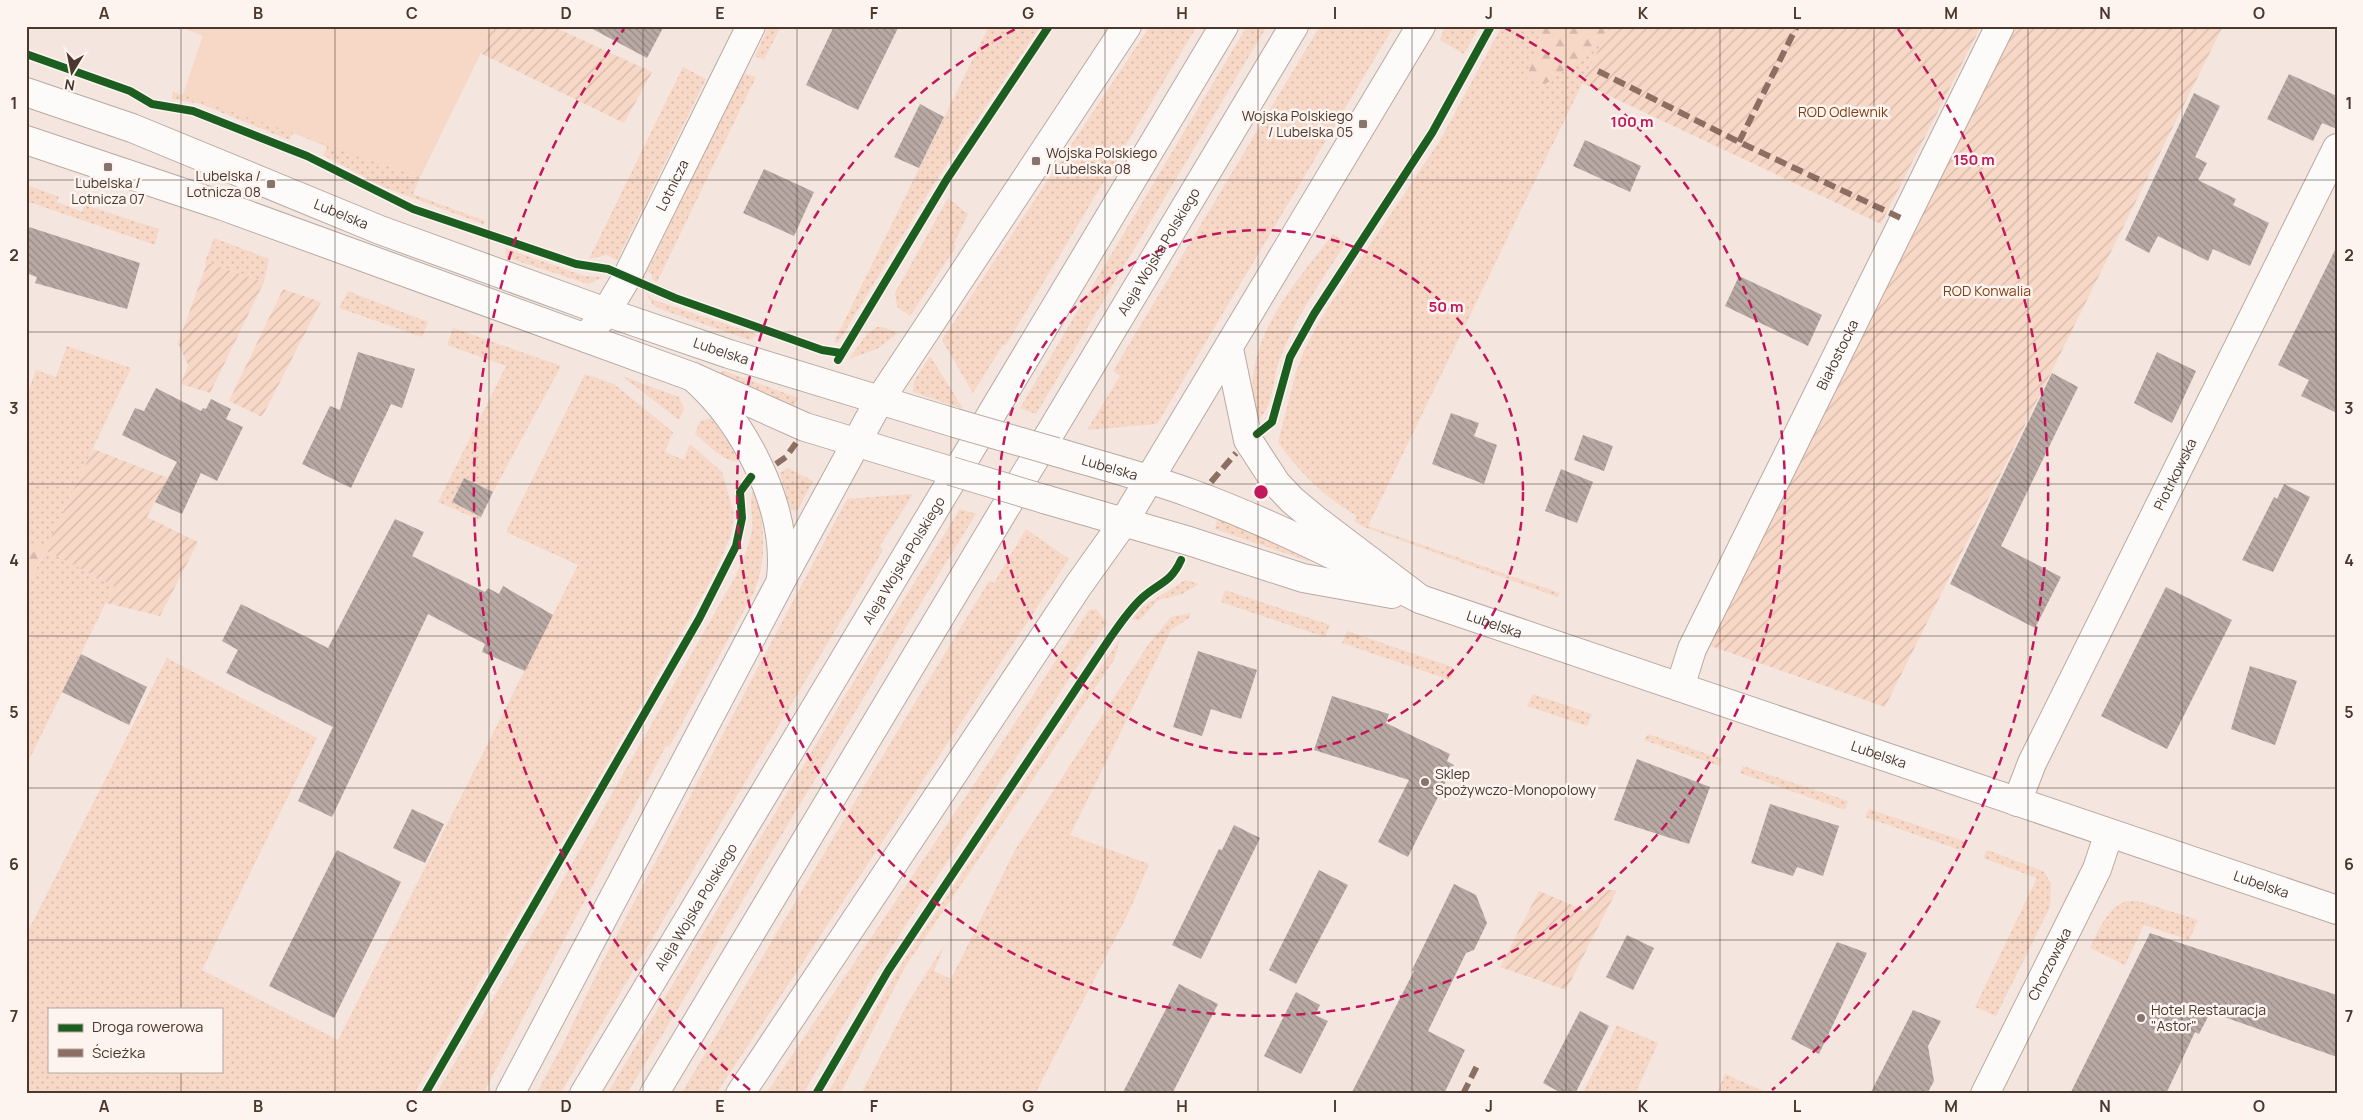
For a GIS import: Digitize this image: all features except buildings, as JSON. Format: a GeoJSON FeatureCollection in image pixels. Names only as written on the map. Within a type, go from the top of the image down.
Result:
{"type":"FeatureCollection","features":[{"type":"Feature","properties":{"kind":"main road","name":"Lotnicza"},"geometry":{"type":"LineString","coordinates":[[586,338],[606,312],[627,277],[752,26]]}},
{"type":"Feature","properties":{"kind":"main road"},"geometry":{"type":"LineString","coordinates":[[510,1094],[781,580],[878,401],[1127,26]]}},
{"type":"Feature","properties":{"kind":"main road","name":"Aleja Wojska Polskiego"},"geometry":{"type":"LineString","coordinates":[[584,1094],[1224,26]]}},
{"type":"Feature","properties":{"kind":"main road","name":"Aleja Wojska Polskiego"},"geometry":{"type":"LineString","coordinates":[[654,1094],[1294,26]]}},
{"type":"Feature","properties":{"kind":"main road"},"geometry":{"type":"LineString","coordinates":[[740,1094],[1078,586],[1124,523],[1421,26]]}},
{"type":"Feature","properties":{"kind":"main road","name":"Białostocka"},"geometry":{"type":"LineString","coordinates":[[1680,687],[1692,649],[2000,26]]}},
{"type":"Feature","properties":{"kind":"main road","name":"Lubelska"},"geometry":{"type":"LineString","coordinates":[[26,92],[132,128],[380,230],[606,312],[878,401],[1070,456],[1190,493],[1299,538],[1420,599],[2337,910]]}},
{"type":"Feature","properties":{"kind":"main road","name":"Lubelska"},"geometry":{"type":"LineString","coordinates":[[26,140],[223,206],[693,377],[800,425],[856,444],[1189,541],[1303,578],[1420,599]]}},
{"type":"Feature","properties":{"kind":"main road","name":"Piotrkowska"},"geometry":{"type":"LineString","coordinates":[[2017,802],[2032,763],[2337,148]]}},
{"type":"Feature","properties":{"kind":"main road"},"geometry":{"type":"LineString","coordinates":[[1229,349],[1248,440],[1270,475],[1292,500],[1310,515],[1420,599]]}},
{"type":"Feature","properties":{"kind":"main road"},"geometry":{"type":"LineString","coordinates":[[693,377],[706,388],[720,406],[750,450],[761,471],[781,535],[783,558],[781,580]]}},
{"type":"Feature","properties":{"kind":"main road","name":"Chorzowska"},"geometry":{"type":"LineString","coordinates":[[1986,1094],[2083,900],[2110,833]]}},
{"type":"Feature","properties":{"kind":"green space"},"geometry":{"type":"Polygon","coordinates":[[[178,26],[494,26],[420,177],[183,95],[203,36],[178,26]]]}},
{"type":"Feature","properties":{"kind":"green space"},"geometry":{"type":"Polygon","coordinates":[[[494,26],[413,194],[485,221],[483,224],[381,186],[323,155],[327,147],[294,133],[289,140],[201,104],[172,99],[173,92],[183,95],[203,36],[494,26]]]}},
{"type":"Feature","properties":{"kind":"green space"},"geometry":{"type":"Polygon","coordinates":[[[494,26],[552,26],[652,72],[624,123],[480,53],[494,26]]]}},
{"type":"Feature","properties":{"kind":"green space"},"geometry":{"type":"Polygon","coordinates":[[[769,26],[781,26],[764,60],[755,56],[769,26]]]}},
{"type":"Feature","properties":{"kind":"green space"},"geometry":{"type":"Polygon","coordinates":[[[989,26],[1041,26],[937,179],[838,343],[834,342],[989,26]]]}},
{"type":"Feature","properties":{"kind":"green space"},"geometry":{"type":"Polygon","coordinates":[[[1150,26],[1197,26],[1006,345],[1003,345],[973,393],[942,340],[1150,26]]]}},
{"type":"Feature","properties":{"kind":"green space"},"geometry":{"type":"Polygon","coordinates":[[[1247,26],[1267,26],[1036,414],[1020,408],[1247,26]]]}},
{"type":"Feature","properties":{"kind":"green space"},"geometry":{"type":"Polygon","coordinates":[[[1320,26],[1394,26],[1157,424],[1087,430],[1120,376],[1113,371],[1320,26]]]}},
{"type":"Feature","properties":{"kind":"green space"},"geometry":{"type":"Polygon","coordinates":[[[1445,26],[1480,26],[1464,54],[1440,40],[1445,26]]]}},
{"type":"Feature","properties":{"kind":"green space"},"geometry":{"type":"Polygon","coordinates":[[[1502,26],[1610,26],[1368,526],[1560,593],[1557,597],[1364,527],[1354,521],[1357,516],[1333,500],[1313,483],[1278,442],[1296,372],[1304,351],[1321,318],[1439,142],[1502,26]]]}},
{"type":"Feature","properties":{"kind":"green space"},"geometry":{"type":"Polygon","coordinates":[[[1542,26],[1609,26],[1593,51],[1541,87],[1527,78],[1542,26]]]}},
{"type":"Feature","properties":{"kind":"green space","name":"ROD Odlewnik"},"geometry":{"type":"Polygon","coordinates":[[[1610,26],[1981,26],[1881,224],[1582,83],[1610,26]]]}},
{"type":"Feature","properties":{"kind":"green space","name":"ROD Konwalia"},"geometry":{"type":"Polygon","coordinates":[[[2016,26],[2223,26],[1885,707],[1708,645],[2016,26]]]}},
{"type":"Feature","properties":{"kind":"green space"},"geometry":{"type":"Polygon","coordinates":[[[683,67],[706,79],[617,260],[607,255],[589,259],[683,67]]]}},
{"type":"Feature","properties":{"kind":"green space"},"geometry":{"type":"Polygon","coordinates":[[[743,73],[756,77],[657,282],[652,280],[652,274],[647,272],[743,73]]]}},
{"type":"Feature","properties":{"kind":"green space"},"geometry":{"type":"Polygon","coordinates":[[[30,186],[59,197],[57,202],[82,212],[85,205],[159,229],[155,245],[26,201],[30,186]]]}},
{"type":"Feature","properties":{"kind":"green space"},"geometry":{"type":"Polygon","coordinates":[[[948,198],[968,214],[954,244],[956,247],[910,316],[897,307],[895,293],[948,198]]]}},
{"type":"Feature","properties":{"kind":"green space"},"geometry":{"type":"Polygon","coordinates":[[[1333,234],[1346,243],[1309,300],[1285,345],[1279,361],[1269,403],[1261,418],[1254,424],[1253,377],[1266,332],[1285,298],[1333,234]]]}},
{"type":"Feature","properties":{"kind":"green space"},"geometry":{"type":"Polygon","coordinates":[[[214,238],[269,259],[264,282],[205,262],[214,238]]]}},
{"type":"Feature","properties":{"kind":"green space"},"geometry":{"type":"Polygon","coordinates":[[[505,248],[584,276],[604,277],[588,284],[506,257],[505,248]]]}},
{"type":"Feature","properties":{"kind":"green space"},"geometry":{"type":"Polygon","coordinates":[[[205,262],[264,282],[210,393],[181,384],[188,365],[178,343],[206,266],[205,262]]]}},
{"type":"Feature","properties":{"kind":"green space"},"geometry":{"type":"Polygon","coordinates":[[[283,289],[321,302],[262,417],[229,401],[283,289]]]}},
{"type":"Feature","properties":{"kind":"green space"},"geometry":{"type":"Polygon","coordinates":[[[348,291],[428,322],[422,337],[339,308],[348,291]]]}},
{"type":"Feature","properties":{"kind":"green space"},"geometry":{"type":"Polygon","coordinates":[[[646,293],[654,300],[758,335],[750,340],[663,310],[653,305],[646,293]]]}},
{"type":"Feature","properties":{"kind":"green space"},"geometry":{"type":"Polygon","coordinates":[[[877,327],[883,327],[898,333],[877,349],[849,359],[867,334],[877,327]]]}},
{"type":"Feature","properties":{"kind":"green space"},"geometry":{"type":"Polygon","coordinates":[[[453,328],[561,366],[493,492],[464,478],[452,502],[481,517],[479,520],[438,502],[506,366],[447,345],[453,328]]]}},
{"type":"Feature","properties":{"kind":"green space"},"geometry":{"type":"Polygon","coordinates":[[[67,346],[131,368],[45,550],[114,586],[26,766],[26,590],[45,551],[26,540],[26,398],[36,370],[56,377],[67,346]]]}},
{"type":"Feature","properties":{"kind":"green space"},"geometry":{"type":"Polygon","coordinates":[[[930,356],[963,409],[913,392],[914,381],[930,356]]]}},
{"type":"Feature","properties":{"kind":"green space"},"geometry":{"type":"Polygon","coordinates":[[[724,371],[798,398],[791,411],[722,376],[721,372],[724,371]]]}},
{"type":"Feature","properties":{"kind":"green space"},"geometry":{"type":"Polygon","coordinates":[[[585,374],[614,384],[673,432],[665,452],[684,460],[690,444],[722,472],[734,513],[731,535],[714,575],[613,754],[414,1094],[26,1094],[26,935],[167,658],[317,738],[202,970],[338,1040],[578,565],[506,532],[585,374]]]}},
{"type":"Feature","properties":{"kind":"green space"},"geometry":{"type":"Polygon","coordinates":[[[622,376],[679,397],[684,408],[679,420],[622,376]]]}},
{"type":"Feature","properties":{"kind":"green space"},"geometry":{"type":"Polygon","coordinates":[[[711,418],[743,461],[730,460],[723,457],[695,434],[700,421],[711,418]]]}},
{"type":"Feature","properties":{"kind":"green space"},"geometry":{"type":"Polygon","coordinates":[[[93,449],[168,478],[147,517],[198,542],[160,616],[106,603],[114,586],[45,550],[93,449]]]}},
{"type":"Feature","properties":{"kind":"green space"},"geometry":{"type":"Polygon","coordinates":[[[788,468],[813,481],[797,511],[790,509],[780,473],[788,468]]]}},
{"type":"Feature","properties":{"kind":"green space"},"geometry":{"type":"Polygon","coordinates":[[[755,487],[761,513],[763,553],[754,592],[669,747],[666,746],[483,1094],[436,1094],[540,920],[734,579],[751,536],[751,497],[755,487]]]}},
{"type":"Feature","properties":{"kind":"green space"},"geometry":{"type":"Polygon","coordinates":[[[913,494],[880,546],[883,550],[560,1094],[536,1094],[564,1042],[602,963],[847,499],[913,494]]]}},
{"type":"Feature","properties":{"kind":"green space"},"geometry":{"type":"Polygon","coordinates":[[[960,509],[976,514],[900,637],[627,1094],[607,1094],[884,631],[960,509]]]}},
{"type":"Feature","properties":{"kind":"green space"},"geometry":{"type":"Polygon","coordinates":[[[1218,516],[1310,557],[1308,561],[1215,529],[1218,516]]]}},
{"type":"Feature","properties":{"kind":"green space"},"geometry":{"type":"Polygon","coordinates":[[[1026,529],[1069,559],[716,1094],[681,1094],[989,581],[994,583],[1026,529]]]}},
{"type":"Feature","properties":{"kind":"green space"},"geometry":{"type":"Polygon","coordinates":[[[26,540],[45,550],[26,590],[26,540]]]}},
{"type":"Feature","properties":{"kind":"green space"},"geometry":{"type":"Polygon","coordinates":[[[1185,580],[1199,584],[1182,594],[1158,600],[1140,620],[1132,619],[1141,608],[1185,580]]]}},
{"type":"Feature","properties":{"kind":"green space"},"geometry":{"type":"Polygon","coordinates":[[[1225,590],[1330,625],[1325,637],[1221,602],[1225,590]]]}},
{"type":"Feature","properties":{"kind":"green space"},"geometry":{"type":"Polygon","coordinates":[[[1096,609],[1107,623],[913,915],[838,1034],[803,1094],[766,1094],[1089,610],[1096,609]]]}},
{"type":"Feature","properties":{"kind":"green space"},"geometry":{"type":"Polygon","coordinates":[[[1191,613],[1189,618],[1171,630],[1070,835],[1149,864],[1129,912],[1035,1094],[861,1094],[909,1001],[945,944],[934,971],[951,979],[1015,850],[1148,645],[1171,617],[1191,613]]]}},
{"type":"Feature","properties":{"kind":"green space"},"geometry":{"type":"Polygon","coordinates":[[[1347,631],[1455,668],[1450,680],[1342,643],[1347,631]]]}},
{"type":"Feature","properties":{"kind":"green space"},"geometry":{"type":"Polygon","coordinates":[[[1120,639],[1114,660],[905,967],[840,1094],[827,1094],[900,966],[1120,639]]]}},
{"type":"Feature","properties":{"kind":"green space"},"geometry":{"type":"Polygon","coordinates":[[[1533,694],[1592,714],[1587,726],[1527,706],[1533,694]]]}},
{"type":"Feature","properties":{"kind":"green space"},"geometry":{"type":"Polygon","coordinates":[[[1648,734],[1722,759],[1719,766],[1644,740],[1648,734]]]}},
{"type":"Feature","properties":{"kind":"green space"},"geometry":{"type":"Polygon","coordinates":[[[1743,766],[1848,801],[1845,810],[1740,773],[1743,766]]]}},
{"type":"Feature","properties":{"kind":"green space"},"geometry":{"type":"Polygon","coordinates":[[[1869,809],[1967,842],[1963,851],[1865,817],[1869,809]]]}},
{"type":"Feature","properties":{"kind":"green space"},"geometry":{"type":"Polygon","coordinates":[[[1987,850],[2043,871],[2051,883],[2050,907],[1996,1016],[1975,1007],[2037,878],[1983,858],[1987,850]]]}},
{"type":"Feature","properties":{"kind":"green space"},"geometry":{"type":"Polygon","coordinates":[[[1606,890],[1617,890],[1566,990],[1500,967],[1539,891],[1586,911],[1592,898],[1606,890]]]}},
{"type":"Feature","properties":{"kind":"green space"},"geometry":{"type":"Polygon","coordinates":[[[2127,901],[2138,901],[2198,920],[2189,940],[2144,925],[2125,965],[2090,948],[2100,927],[2109,914],[2114,908],[2127,901]]]}},
{"type":"Feature","properties":{"kind":"green space"},"geometry":{"type":"Polygon","coordinates":[[[1617,1025],[1658,1043],[1635,1094],[1582,1094],[1617,1025]]]}},
{"type":"Feature","properties":{"kind":"green space"},"geometry":{"type":"Polygon","coordinates":[[[1725,1074],[1770,1094],[1717,1094],[1725,1074]]]}},
{"type":"Feature","properties":{"kind":"marked path"},"geometry":{"type":"LineString","coordinates":[[1739,142],[1797,26]]}},
{"type":"Feature","properties":{"kind":"marked path"},"geometry":{"type":"LineString","coordinates":[[1598,71],[1739,142],[1903,219]]}},
{"type":"Feature","properties":{"kind":"marked path"},"geometry":{"type":"LineString","coordinates":[[776,464],[786,457],[796,443]]}},
{"type":"Feature","properties":{"kind":"marked path"},"geometry":{"type":"LineString","coordinates":[[1211,482],[1236,453]]}},
{"type":"Feature","properties":{"kind":"marked path"},"geometry":{"type":"LineString","coordinates":[[1463,1094],[1479,1062]]}},
{"type":"Feature","properties":{"kind":"cycle path"},"geometry":{"type":"LineString","coordinates":[[838,360],[947,179],[1049,26]]}},
{"type":"Feature","properties":{"kind":"cycle path"},"geometry":{"type":"LineString","coordinates":[[1257,434],[1272,422],[1290,357],[1314,314],[1432,133],[1491,26]]}},
{"type":"Feature","properties":{"kind":"cycle path"},"geometry":{"type":"LineString","coordinates":[[26,54],[130,91],[152,104],[193,111],[307,156],[413,209],[576,264],[608,269],[675,298],[822,350],[841,353]]}},
{"type":"Feature","properties":{"kind":"cycle path"},"geometry":{"type":"LineString","coordinates":[[425,1094],[699,619],[736,546],[742,518],[740,492],[751,477]]}},
{"type":"Feature","properties":{"kind":"cycle path"},"geometry":{"type":"LineString","coordinates":[[816,1094],[888,971],[1110,638],[1133,607],[1173,574],[1181,560]]}},
{"type":"Feature","properties":{"kind":"place","name":"Wojska Polskiego / Lubelska 05"},"geometry":{"type":"Point","coordinates":[1363,124]}},
{"type":"Feature","properties":{"kind":"place","name":"Wojska Polskiego / Lubelska 08"},"geometry":{"type":"Point","coordinates":[1036,161]}},
{"type":"Feature","properties":{"kind":"place","name":"Lubelska / Lotnicza 07"},"geometry":{"type":"Point","coordinates":[108,167]}},
{"type":"Feature","properties":{"kind":"place","name":"Lubelska / Lotnicza 08"},"geometry":{"type":"Point","coordinates":[271,184]}},
{"type":"Feature","properties":{"kind":"place","name":"Sklep Spożywczo-Monopolowy"},"geometry":{"type":"Point","coordinates":[1425,782]}},
{"type":"Feature","properties":{"kind":"place","name":"Hotel Restauracja \"Astor\""},"geometry":{"type":"Point","coordinates":[2141,1018]}}]}
